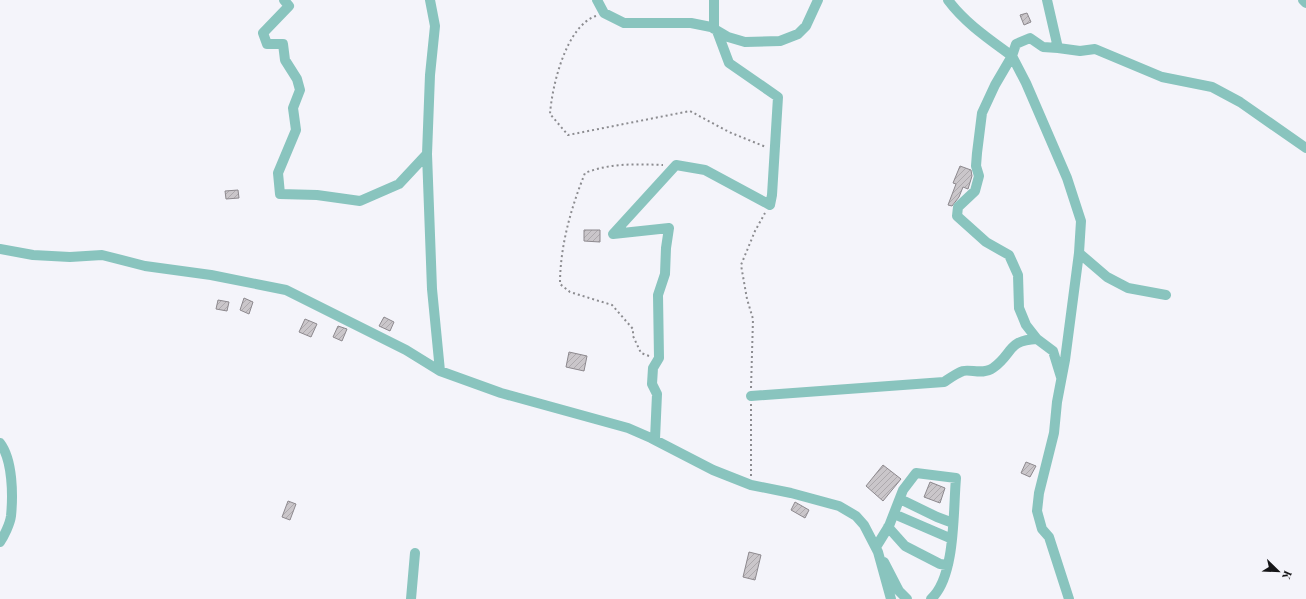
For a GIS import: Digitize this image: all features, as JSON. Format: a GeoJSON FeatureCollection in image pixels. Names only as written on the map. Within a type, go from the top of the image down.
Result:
{"type":"FeatureCollection","features":[{"type":"Feature","properties":{"kind":"street"},"geometry":{"type":"LineString","coordinates":[[284,0],[289,6],[263,33],[267,44],[283,44],[284,60],[297,80],[300,90],[293,108],[296,130],[278,173],[280,194],[317,195],[360,201],[399,184],[427,154]]}},
{"type":"Feature","properties":{"kind":"street"},"geometry":{"type":"LineString","coordinates":[[430,0],[435,26],[430,75],[427,154],[432,289],[440,371]]}},
{"type":"Feature","properties":{"kind":"street"},"geometry":{"type":"LineString","coordinates":[[597,0],[604,13],[624,23],[691,24],[716,30],[745,42],[780,41],[798,34],[806,26],[818,0]]}},
{"type":"Feature","properties":{"kind":"street"},"geometry":{"type":"LineString","coordinates":[[655,439],[657,394],[652,384],[653,368],[660,358],[658,295],[665,274],[666,248],[669,228],[613,234],[676,165],[706,170],[770,205],[772,195],[778,97],[729,63],[716,30],[714,0]]}},
{"type":"Feature","properties":{"kind":"street"},"geometry":{"type":"LineString","coordinates":[[948,0],[956,10],[983,35],[1012,56],[1026,83],[1067,178],[1081,221],[1079,253],[1054,433],[1039,493],[1037,511],[1042,529],[1049,537],[1069,599]]}},
{"type":"Feature","properties":{"kind":"street"},"geometry":{"type":"LineString","coordinates":[[1047,0],[1058,48]]}},
{"type":"Feature","properties":{"kind":"street"},"geometry":{"type":"LineString","coordinates":[[1061,378],[1053,351],[1036,339],[1026,325],[1019,308],[1018,275],[1008,255],[986,242],[957,216],[958,207],[975,191],[979,176],[976,166],[982,113],[995,85],[1012,56],[1016,44],[1030,38],[1043,47],[1080,51],[1095,49],[1162,77],[1212,87],[1240,102],[1306,148]]}},
{"type":"Feature","properties":{"kind":"street"},"geometry":{"type":"LineString","coordinates":[[0,249],[33,255],[70,257],[102,255],[145,266],[211,275],[286,290],[406,350],[440,371],[501,393],[628,428],[655,439],[713,470],[751,485],[791,492],[839,506],[856,516],[864,525],[889,569],[899,591],[907,599]]}},
{"type":"Feature","properties":{"kind":"street"},"geometry":{"type":"LineString","coordinates":[[1079,253],[1107,277],[1128,288],[1166,295]]}},
{"type":"Feature","properties":{"kind":"street"},"geometry":{"type":"LineString","coordinates":[[751,396],[944,382],[964,371],[975,373],[992,369],[1013,346],[1024,339],[1036,339]]}},
{"type":"Feature","properties":{"kind":"street"},"geometry":{"type":"LineString","coordinates":[[0,443],[4,448],[10,468],[11,518],[0,542]]}},
{"type":"Feature","properties":{"kind":"street"},"geometry":{"type":"LineString","coordinates":[[891,599],[877,549],[894,514],[903,490],[916,473],[956,478],[952,540],[948,566],[939,588],[931,599]]}},
{"type":"Feature","properties":{"kind":"street"},"geometry":{"type":"LineString","coordinates":[[900,499],[953,523]]}},
{"type":"Feature","properties":{"kind":"street"},"geometry":{"type":"LineString","coordinates":[[894,514],[952,540]]}},
{"type":"Feature","properties":{"kind":"street"},"geometry":{"type":"LineString","coordinates":[[888,527],[905,546],[940,564],[948,566]]}},
{"type":"Feature","properties":{"kind":"street"},"geometry":{"type":"LineString","coordinates":[[411,599],[415,553]]}},
{"type":"Feature","properties":{"kind":"path"},"geometry":{"type":"LineString","coordinates":[[604,13],[587,19],[576,32],[555,76],[550,114],[568,135],[690,111],[729,132],[774,151]]}},
{"type":"Feature","properties":{"kind":"path"},"geometry":{"type":"LineString","coordinates":[[660,358],[641,353],[633,336],[633,329],[612,305],[570,292],[560,284],[560,266],[574,203],[584,173],[600,167],[623,164],[676,165]]}},
{"type":"Feature","properties":{"kind":"path"},"geometry":{"type":"LineString","coordinates":[[751,485],[753,319],[740,265],[755,231],[770,205]]}},
{"type":"Feature","properties":{"kind":"building"},"geometry":{"type":"Polygon","coordinates":[[[1027,13],[1031,22],[1024,25],[1020,15],[1027,13]]]}},
{"type":"Feature","properties":{"kind":"building"},"geometry":{"type":"Polygon","coordinates":[[[960,166],[971,170],[972,176],[968,189],[963,187],[959,197],[952,206],[948,205],[956,184],[953,183],[960,166]]]}},
{"type":"Feature","properties":{"kind":"building"},"geometry":{"type":"Polygon","coordinates":[[[238,190],[239,198],[226,199],[225,191],[238,190]]]}},
{"type":"Feature","properties":{"kind":"building"},"geometry":{"type":"Polygon","coordinates":[[[584,230],[600,230],[600,242],[584,241],[584,230]]]}},
{"type":"Feature","properties":{"kind":"building"},"geometry":{"type":"Polygon","coordinates":[[[244,298],[253,302],[249,314],[240,310],[244,298]]]}},
{"type":"Feature","properties":{"kind":"building"},"geometry":{"type":"Polygon","coordinates":[[[218,300],[229,302],[227,311],[216,309],[218,300]]]}},
{"type":"Feature","properties":{"kind":"building"},"geometry":{"type":"Polygon","coordinates":[[[384,317],[394,322],[390,331],[379,326],[384,317]]]}},
{"type":"Feature","properties":{"kind":"building"},"geometry":{"type":"Polygon","coordinates":[[[305,319],[317,324],[311,337],[299,332],[305,319]]]}},
{"type":"Feature","properties":{"kind":"building"},"geometry":{"type":"Polygon","coordinates":[[[338,326],[347,329],[342,341],[333,337],[338,326]]]}},
{"type":"Feature","properties":{"kind":"building"},"geometry":{"type":"Polygon","coordinates":[[[569,352],[587,356],[584,371],[566,367],[569,352]]]}},
{"type":"Feature","properties":{"kind":"building"},"geometry":{"type":"Polygon","coordinates":[[[1026,462],[1036,466],[1030,477],[1021,473],[1026,462]]]}},
{"type":"Feature","properties":{"kind":"building"},"geometry":{"type":"Polygon","coordinates":[[[883,465],[901,479],[883,501],[866,486],[883,465]]]}},
{"type":"Feature","properties":{"kind":"building"},"geometry":{"type":"Polygon","coordinates":[[[930,482],[945,488],[940,503],[924,497],[930,482]]]}},
{"type":"Feature","properties":{"kind":"building"},"geometry":{"type":"Polygon","coordinates":[[[288,501],[296,504],[290,520],[282,517],[288,501]]]}},
{"type":"Feature","properties":{"kind":"building"},"geometry":{"type":"Polygon","coordinates":[[[795,502],[809,510],[805,518],[791,510],[795,502]]]}},
{"type":"Feature","properties":{"kind":"building"},"geometry":{"type":"Polygon","coordinates":[[[749,552],[761,555],[755,580],[743,577],[749,552]]]}}]}
